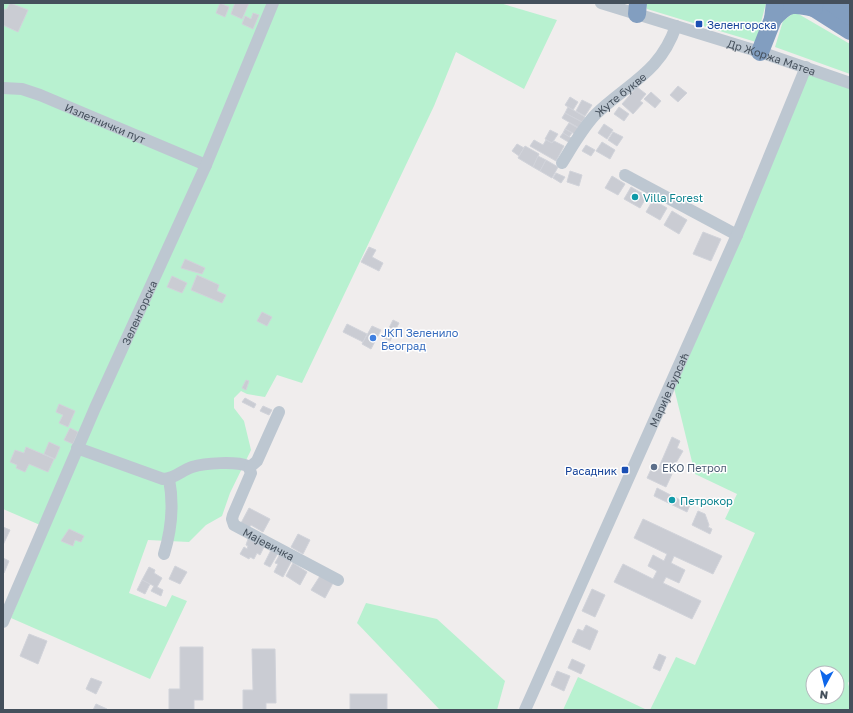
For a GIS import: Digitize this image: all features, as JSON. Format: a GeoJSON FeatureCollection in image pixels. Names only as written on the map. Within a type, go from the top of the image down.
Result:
{"type":"FeatureCollection","features":[{"type":"Feature","properties":{"kind":"highway"},"geometry":{"type":"LineString","coordinates":[[832,3],[850,16]]}},
{"type":"Feature","properties":{"kind":"highway"},"geometry":{"type":"LineString","coordinates":[[760,52],[774,11],[788,6],[810,6],[850,31]]}},
{"type":"Feature","properties":{"kind":"street","name":"Зеленгорска"},"geometry":{"type":"LineString","coordinates":[[3,622],[77,448],[206,165],[273,3]]}},
{"type":"Feature","properties":{"kind":"street","name":"Др Жоржа Матеа"},"geometry":{"type":"LineString","coordinates":[[601,3],[638,8],[676,26],[806,67],[850,83]]}},
{"type":"Feature","properties":{"kind":"street","name":"Жуте букве"},"geometry":{"type":"LineString","coordinates":[[562,163],[596,114],[644,76],[656,63],[670,41],[676,26]]}},
{"type":"Feature","properties":{"kind":"street","name":"Марије Бурсаћ"},"geometry":{"type":"LineString","coordinates":[[524,710],[737,235],[806,67]]}},
{"type":"Feature","properties":{"kind":"street","name":"Излетнички пут"},"geometry":{"type":"LineString","coordinates":[[3,88],[22,89],[40,95],[206,165]]}},
{"type":"Feature","properties":{"kind":"street"},"geometry":{"type":"LineString","coordinates":[[625,175],[737,235]]}},
{"type":"Feature","properties":{"kind":"street","name":"Мајевичка"},"geometry":{"type":"LineString","coordinates":[[279,412],[257,461],[250,467],[251,473],[232,519],[234,524],[338,580]]}},
{"type":"Feature","properties":{"kind":"street"},"geometry":{"type":"LineString","coordinates":[[77,448],[159,479],[168,479],[190,468],[208,464],[240,464],[250,467]]}},
{"type":"Feature","properties":{"kind":"street"},"geometry":{"type":"LineString","coordinates":[[164,554],[172,518],[168,479]]}},
{"type":"Feature","properties":{"kind":"green space"},"geometry":{"type":"Polygon","coordinates":[[[3,3],[500,3],[557,20],[524,89],[456,52],[434,106],[302,383],[277,375],[265,397],[247,394],[241,391],[234,398],[234,408],[244,421],[251,450],[230,493],[222,516],[206,525],[189,542],[148,540],[129,593],[166,607],[172,595],[187,601],[150,679],[11,618],[47,528],[3,509],[3,3]]]}},
{"type":"Feature","properties":{"kind":"green space"},"geometry":{"type":"Polygon","coordinates":[[[646,3],[766,3],[756,42],[647,9],[646,3]]]}},
{"type":"Feature","properties":{"kind":"green space"},"geometry":{"type":"Polygon","coordinates":[[[795,12],[850,44],[850,74],[775,47],[783,21],[795,12]]]}},
{"type":"Feature","properties":{"kind":"green space"},"geometry":{"type":"Polygon","coordinates":[[[806,67],[850,83],[850,680],[848,683],[850,690],[850,710],[650,710],[676,657],[695,665],[755,533],[725,519],[737,494],[695,474],[674,388],[806,67]]]}},
{"type":"Feature","properties":{"kind":"green space"},"geometry":{"type":"Polygon","coordinates":[[[366,603],[437,619],[505,681],[497,710],[440,710],[357,623],[366,603]]]}},
{"type":"Feature","properties":{"kind":"green space"},"geometry":{"type":"Polygon","coordinates":[[[578,677],[647,710],[563,710],[578,677]]]}},
{"type":"Feature","properties":{"kind":"building"},"geometry":{"type":"Polygon","coordinates":[[[10,3],[28,10],[18,32],[3,25],[3,10],[7,9],[10,3]]]}},
{"type":"Feature","properties":{"kind":"building"},"geometry":{"type":"Polygon","coordinates":[[[220,3],[229,7],[225,17],[216,13],[220,3]]]}},
{"type":"Feature","properties":{"kind":"building"},"geometry":{"type":"Polygon","coordinates":[[[235,3],[249,3],[242,19],[231,14],[235,3]]]}},
{"type":"Feature","properties":{"kind":"building"},"geometry":{"type":"Polygon","coordinates":[[[253,13],[259,15],[253,29],[242,24],[245,16],[251,19],[253,13]]]}},
{"type":"Feature","properties":{"kind":"building"},"geometry":{"type":"Polygon","coordinates":[[[678,86],[687,93],[678,102],[670,95],[678,86]]]}},
{"type":"Feature","properties":{"kind":"building"},"geometry":{"type":"Polygon","coordinates":[[[637,87],[646,94],[640,101],[643,103],[633,114],[622,104],[637,87]]]}},
{"type":"Feature","properties":{"kind":"building"},"geometry":{"type":"Polygon","coordinates":[[[651,92],[661,101],[655,108],[644,99],[651,92]]]}},
{"type":"Feature","properties":{"kind":"building"},"geometry":{"type":"Polygon","coordinates":[[[570,97],[578,102],[573,110],[565,105],[570,97]]]}},
{"type":"Feature","properties":{"kind":"building"},"geometry":{"type":"Polygon","coordinates":[[[582,100],[592,105],[585,116],[576,111],[582,100]]]}},
{"type":"Feature","properties":{"kind":"building"},"geometry":{"type":"Polygon","coordinates":[[[568,107],[585,117],[582,122],[565,113],[568,107]]]}},
{"type":"Feature","properties":{"kind":"building"},"geometry":{"type":"Polygon","coordinates":[[[619,107],[629,114],[624,121],[614,114],[619,107]]]}},
{"type":"Feature","properties":{"kind":"building"},"geometry":{"type":"Polygon","coordinates":[[[565,113],[582,122],[579,128],[562,118],[565,113]]]}},
{"type":"Feature","properties":{"kind":"building"},"geometry":{"type":"Polygon","coordinates":[[[569,123],[578,128],[575,134],[565,129],[569,123]]]}},
{"type":"Feature","properties":{"kind":"building"},"geometry":{"type":"Polygon","coordinates":[[[604,124],[613,130],[607,139],[598,133],[604,124]]]}},
{"type":"Feature","properties":{"kind":"building"},"geometry":{"type":"Polygon","coordinates":[[[565,129],[572,133],[569,137],[563,133],[565,129]]]}},
{"type":"Feature","properties":{"kind":"building"},"geometry":{"type":"Polygon","coordinates":[[[550,130],[558,134],[552,143],[545,139],[550,130]]]}},
{"type":"Feature","properties":{"kind":"building"},"geometry":{"type":"Polygon","coordinates":[[[613,132],[623,137],[617,146],[608,140],[613,132]]]}},
{"type":"Feature","properties":{"kind":"building"},"geometry":{"type":"Polygon","coordinates":[[[563,133],[573,139],[570,143],[560,137],[563,133]]]}},
{"type":"Feature","properties":{"kind":"building"},"geometry":{"type":"Polygon","coordinates":[[[534,140],[543,145],[546,140],[552,143],[554,141],[564,146],[556,161],[530,146],[534,140]]]}},
{"type":"Feature","properties":{"kind":"building"},"geometry":{"type":"Polygon","coordinates":[[[602,142],[615,150],[610,159],[596,151],[602,142]]]}},
{"type":"Feature","properties":{"kind":"building"},"geometry":{"type":"Polygon","coordinates":[[[517,144],[524,148],[519,156],[512,151],[517,144]]]}},
{"type":"Feature","properties":{"kind":"building"},"geometry":{"type":"Polygon","coordinates":[[[586,145],[595,150],[591,156],[582,151],[586,145]]]}},
{"type":"Feature","properties":{"kind":"building"},"geometry":{"type":"Polygon","coordinates":[[[525,146],[539,154],[533,167],[518,158],[525,146]]]}},
{"type":"Feature","properties":{"kind":"building"},"geometry":{"type":"Polygon","coordinates":[[[538,156],[546,160],[540,171],[533,167],[538,156]]]}},
{"type":"Feature","properties":{"kind":"building"},"geometry":{"type":"Polygon","coordinates":[[[546,160],[558,167],[552,178],[540,171],[546,160]]]}},
{"type":"Feature","properties":{"kind":"building"},"geometry":{"type":"Polygon","coordinates":[[[570,171],[582,175],[579,186],[567,182],[570,171]]]}},
{"type":"Feature","properties":{"kind":"building"},"geometry":{"type":"Polygon","coordinates":[[[556,173],[565,177],[561,183],[553,178],[556,173]]]}},
{"type":"Feature","properties":{"kind":"building"},"geometry":{"type":"Polygon","coordinates":[[[612,176],[625,184],[618,195],[605,188],[612,176]]]}},
{"type":"Feature","properties":{"kind":"building","name":"Villa Forest"},"geometry":{"type":"Polygon","coordinates":[[[631,187],[643,194],[642,195],[646,198],[640,208],[624,199],[631,187]]]}},
{"type":"Feature","properties":{"kind":"building"},"geometry":{"type":"Polygon","coordinates":[[[653,200],[667,208],[660,220],[646,212],[653,200]]]}},
{"type":"Feature","properties":{"kind":"building"},"geometry":{"type":"Polygon","coordinates":[[[672,211],[687,220],[679,234],[664,225],[672,211]]]}},
{"type":"Feature","properties":{"kind":"building"},"geometry":{"type":"Polygon","coordinates":[[[703,232],[721,239],[711,261],[693,254],[703,232]]]}},
{"type":"Feature","properties":{"kind":"building"},"geometry":{"type":"Polygon","coordinates":[[[369,247],[376,250],[372,257],[383,263],[379,271],[361,262],[369,247]]]}},
{"type":"Feature","properties":{"kind":"building"},"geometry":{"type":"Polygon","coordinates":[[[185,259],[205,268],[202,274],[181,268],[185,259]]]}},
{"type":"Feature","properties":{"kind":"building"},"geometry":{"type":"Polygon","coordinates":[[[197,275],[219,285],[217,291],[226,295],[222,303],[191,290],[197,275]]]}},
{"type":"Feature","properties":{"kind":"building"},"geometry":{"type":"Polygon","coordinates":[[[172,276],[187,283],[182,293],[167,287],[172,276]]]}},
{"type":"Feature","properties":{"kind":"building"},"geometry":{"type":"Polygon","coordinates":[[[262,312],[272,317],[267,326],[257,321],[262,312]]]}},
{"type":"Feature","properties":{"kind":"building"},"geometry":{"type":"Polygon","coordinates":[[[393,320],[399,323],[390,341],[384,338],[393,320]]]}},
{"type":"Feature","properties":{"kind":"building"},"geometry":{"type":"Polygon","coordinates":[[[347,324],[367,334],[363,342],[343,332],[347,324]]]}},
{"type":"Feature","properties":{"kind":"building"},"geometry":{"type":"Polygon","coordinates":[[[372,326],[381,330],[371,349],[362,344],[372,326]]]}},
{"type":"Feature","properties":{"kind":"building"},"geometry":{"type":"Polygon","coordinates":[[[246,380],[249,381],[246,390],[242,388],[246,380]]]}},
{"type":"Feature","properties":{"kind":"building"},"geometry":{"type":"Polygon","coordinates":[[[245,398],[256,404],[254,408],[242,402],[245,398]]]}},
{"type":"Feature","properties":{"kind":"building"},"geometry":{"type":"Polygon","coordinates":[[[59,404],[75,411],[68,427],[59,423],[63,415],[56,412],[59,404]]]}},
{"type":"Feature","properties":{"kind":"building"},"geometry":{"type":"Polygon","coordinates":[[[263,406],[272,410],[269,415],[260,411],[263,406]]]}},
{"type":"Feature","properties":{"kind":"building"},"geometry":{"type":"Polygon","coordinates":[[[70,428],[78,432],[73,444],[64,440],[70,428]]]}},
{"type":"Feature","properties":{"kind":"building"},"geometry":{"type":"Polygon","coordinates":[[[672,437],[680,441],[677,448],[683,451],[670,473],[659,467],[672,437]]]}},
{"type":"Feature","properties":{"kind":"building"},"geometry":{"type":"Polygon","coordinates":[[[49,442],[60,447],[55,459],[44,454],[49,442]]]}},
{"type":"Feature","properties":{"kind":"building"},"geometry":{"type":"Polygon","coordinates":[[[26,447],[54,459],[48,472],[29,464],[25,472],[16,468],[17,465],[10,462],[15,450],[24,453],[26,447]]]}},
{"type":"Feature","properties":{"kind":"building"},"geometry":{"type":"Polygon","coordinates":[[[653,465],[672,474],[666,487],[647,478],[653,465]]]}},
{"type":"Feature","properties":{"kind":"building","name":"Петрокор"},"geometry":{"type":"Polygon","coordinates":[[[657,488],[690,505],[687,512],[654,496],[657,488]]]}},
{"type":"Feature","properties":{"kind":"building"},"geometry":{"type":"Polygon","coordinates":[[[249,508],[270,519],[263,532],[251,525],[249,528],[241,523],[249,508]]]}},
{"type":"Feature","properties":{"kind":"building"},"geometry":{"type":"Polygon","coordinates":[[[698,511],[705,514],[709,525],[708,527],[712,529],[710,534],[692,525],[698,511]]]}},
{"type":"Feature","properties":{"kind":"building"},"geometry":{"type":"Polygon","coordinates":[[[643,519],[722,556],[713,574],[674,556],[671,563],[685,570],[679,583],[666,577],[663,583],[701,601],[692,619],[614,582],[623,564],[653,579],[657,571],[648,566],[653,555],[664,561],[667,554],[634,538],[643,519]]]}},
{"type":"Feature","properties":{"kind":"building"},"geometry":{"type":"Polygon","coordinates":[[[3,527],[10,530],[3,545],[3,527]]]}},
{"type":"Feature","properties":{"kind":"building"},"geometry":{"type":"Polygon","coordinates":[[[69,529],[84,536],[81,542],[75,540],[73,546],[61,541],[69,529]]]}},
{"type":"Feature","properties":{"kind":"building"},"geometry":{"type":"Polygon","coordinates":[[[298,534],[310,540],[303,554],[291,547],[298,534]]]}},
{"type":"Feature","properties":{"kind":"building"},"geometry":{"type":"Polygon","coordinates":[[[248,539],[264,547],[260,555],[257,553],[254,559],[250,557],[249,559],[240,554],[244,547],[247,549],[248,546],[246,545],[248,539]]]}},
{"type":"Feature","properties":{"kind":"building"},"geometry":{"type":"Polygon","coordinates":[[[271,550],[278,553],[270,567],[264,564],[271,550]]]}},
{"type":"Feature","properties":{"kind":"building"},"geometry":{"type":"Polygon","coordinates":[[[280,554],[292,560],[283,577],[274,572],[278,564],[275,563],[280,554]]]}},
{"type":"Feature","properties":{"kind":"building"},"geometry":{"type":"Polygon","coordinates":[[[3,558],[9,561],[4,573],[3,572],[3,558]]]}},
{"type":"Feature","properties":{"kind":"building"},"geometry":{"type":"Polygon","coordinates":[[[293,563],[307,572],[300,585],[286,576],[293,563]]]}},
{"type":"Feature","properties":{"kind":"building"},"geometry":{"type":"Polygon","coordinates":[[[175,566],[187,572],[180,584],[169,579],[175,566]]]}},
{"type":"Feature","properties":{"kind":"building"},"geometry":{"type":"Polygon","coordinates":[[[149,567],[155,570],[154,573],[162,578],[157,587],[163,590],[161,596],[151,591],[154,586],[142,580],[149,567]]]}},
{"type":"Feature","properties":{"kind":"building"},"geometry":{"type":"Polygon","coordinates":[[[320,576],[333,583],[325,598],[311,590],[320,576]]]}},
{"type":"Feature","properties":{"kind":"building"},"geometry":{"type":"Polygon","coordinates":[[[142,580],[150,584],[145,594],[137,590],[142,580]]]}},
{"type":"Feature","properties":{"kind":"building"},"geometry":{"type":"Polygon","coordinates":[[[592,589],[605,595],[595,617],[582,611],[592,589]]]}},
{"type":"Feature","properties":{"kind":"building"},"geometry":{"type":"Polygon","coordinates":[[[586,625],[598,631],[590,650],[572,642],[578,629],[583,631],[586,625]]]}},
{"type":"Feature","properties":{"kind":"building"},"geometry":{"type":"Polygon","coordinates":[[[29,634],[47,641],[38,664],[20,656],[29,634]]]}},
{"type":"Feature","properties":{"kind":"building"},"geometry":{"type":"Polygon","coordinates":[[[180,647],[203,647],[203,700],[194,700],[194,710],[169,710],[169,689],[180,689],[180,647]]]}},
{"type":"Feature","properties":{"kind":"building"},"geometry":{"type":"Polygon","coordinates":[[[252,649],[275,649],[276,703],[266,703],[266,710],[243,710],[243,690],[253,690],[252,649]]]}},
{"type":"Feature","properties":{"kind":"building"},"geometry":{"type":"Polygon","coordinates":[[[659,654],[666,657],[660,671],[653,668],[659,654]]]}},
{"type":"Feature","properties":{"kind":"building"},"geometry":{"type":"Polygon","coordinates":[[[572,659],[585,665],[581,674],[568,668],[572,659]]]}},
{"type":"Feature","properties":{"kind":"building"},"geometry":{"type":"Polygon","coordinates":[[[557,671],[570,676],[564,691],[551,685],[557,671]]]}},
{"type":"Feature","properties":{"kind":"building"},"geometry":{"type":"Polygon","coordinates":[[[91,678],[102,682],[96,694],[86,689],[91,678]]]}},
{"type":"Feature","properties":{"kind":"building"},"geometry":{"type":"Polygon","coordinates":[[[350,694],[387,694],[387,710],[350,710],[350,694]]]}},
{"type":"Feature","properties":{"kind":"building"},"geometry":{"type":"Polygon","coordinates":[[[96,704],[107,709],[93,710],[96,704]]]}},
{"type":"Feature","properties":{"kind":"place","name":"Зеленгорска"},"geometry":{"type":"Point","coordinates":[699,24]}},
{"type":"Feature","properties":{"kind":"place","name":"Villa Forest"},"geometry":{"type":"Point","coordinates":[635,197]}},
{"type":"Feature","properties":{"kind":"place","name":"ЈКП Зеленило Београд"},"geometry":{"type":"Point","coordinates":[373,338]}},
{"type":"Feature","properties":{"kind":"place","name":"ЕКО Петрол"},"geometry":{"type":"Point","coordinates":[654,467]}},
{"type":"Feature","properties":{"kind":"place","name":"Расадник"},"geometry":{"type":"Point","coordinates":[625,470]}},
{"type":"Feature","properties":{"kind":"place","name":"Петрокор"},"geometry":{"type":"Point","coordinates":[672,500]}}]}
